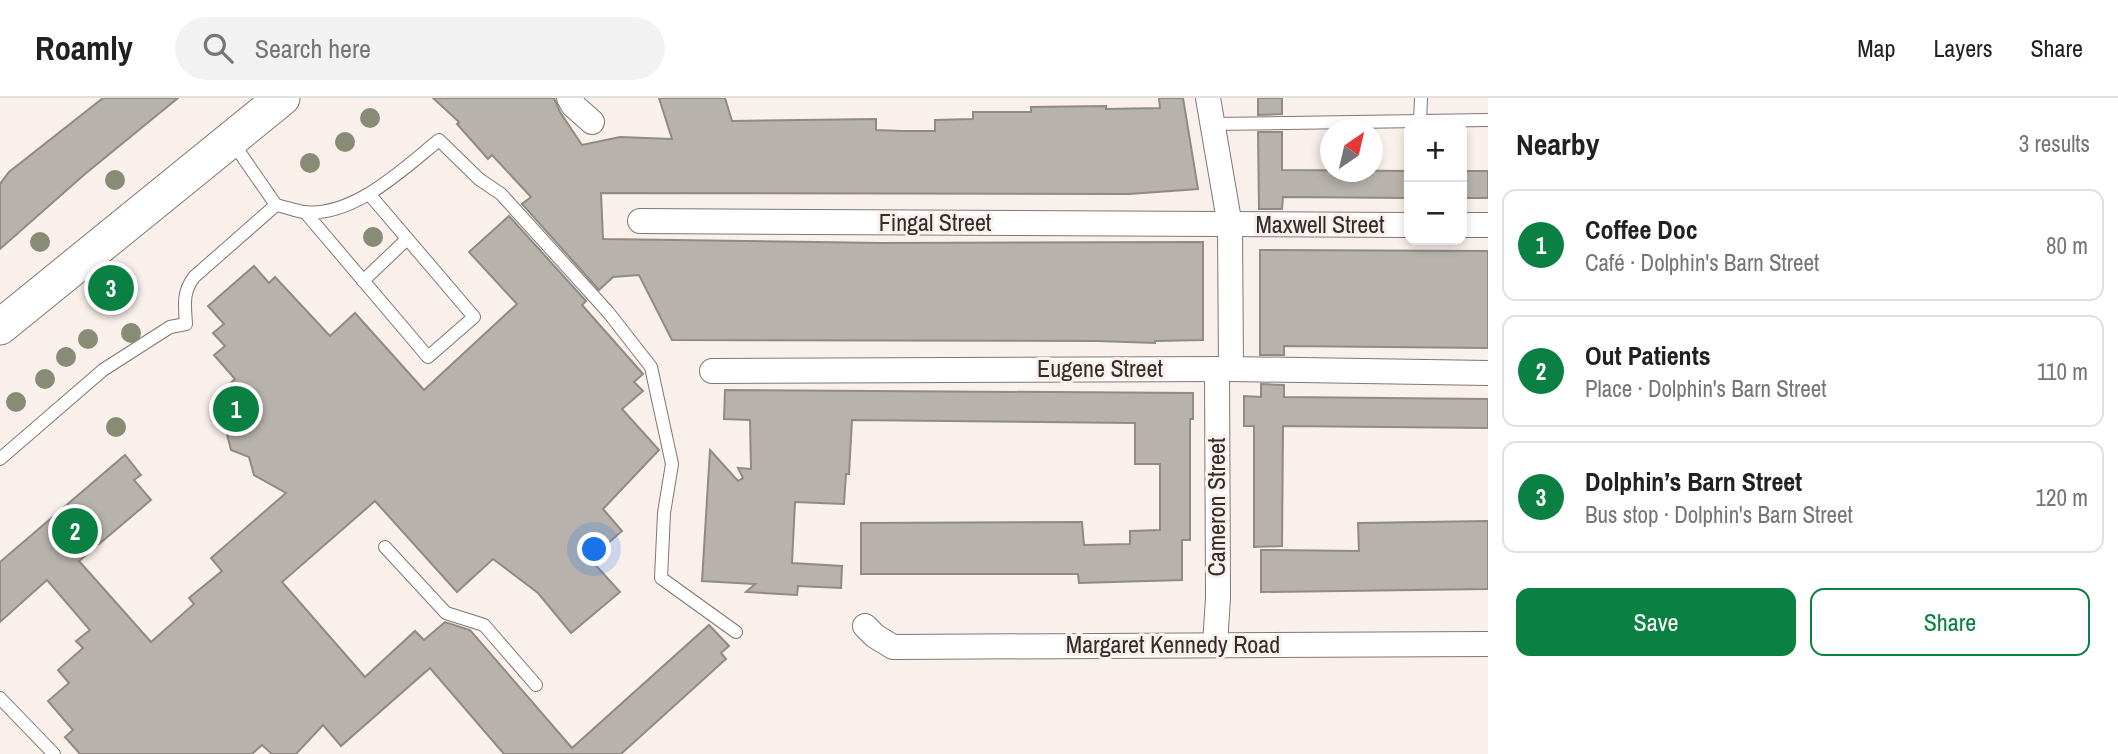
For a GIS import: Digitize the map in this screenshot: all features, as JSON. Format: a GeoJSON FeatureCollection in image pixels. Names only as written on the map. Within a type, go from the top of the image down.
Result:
{"type":"FeatureCollection","features":[{"type":"Feature","properties":{"kind":"main road"},"geometry":{"type":"LineString","coordinates":[[7,317],[282,98]]}},
{"type":"Feature","properties":{"kind":"street"},"geometry":{"type":"LineString","coordinates":[[569,98],[592,122]]}},
{"type":"Feature","properties":{"kind":"street","name":"Cameron Street"},"geometry":{"type":"LineString","coordinates":[[1208,98],[1230,226],[1216,644]]}},
{"type":"Feature","properties":{"kind":"street","name":"Fingal Street"},"geometry":{"type":"LineString","coordinates":[[640,221],[1230,226]]}},
{"type":"Feature","properties":{"kind":"street","name":"Maxwell Street"},"geometry":{"type":"LineString","coordinates":[[1230,226],[1404,225]]}},
{"type":"Feature","properties":{"kind":"street"},"geometry":{"type":"LineString","coordinates":[[1467,225],[1488,225]]}},
{"type":"Feature","properties":{"kind":"street","name":"Eugene Street"},"geometry":{"type":"LineString","coordinates":[[712,371],[1224,369],[1488,373]]}},
{"type":"Feature","properties":{"kind":"street","name":"Margaret Kennedy Road"},"geometry":{"type":"LineString","coordinates":[[865,626],[892,647],[1488,644]]}},
{"type":"Feature","properties":{"kind":"lane"},"geometry":{"type":"LineString","coordinates":[[1420,119],[1421,98]]}},
{"type":"Feature","properties":{"kind":"lane"},"geometry":{"type":"LineString","coordinates":[[1467,120],[1488,120]]}},
{"type":"Feature","properties":{"kind":"lane"},"geometry":{"type":"LineString","coordinates":[[1212,124],[1404,121]]}},
{"type":"Feature","properties":{"kind":"lane"},"geometry":{"type":"LineString","coordinates":[[231,140],[276,205],[305,212],[332,209],[370,195],[439,140],[479,179],[501,194],[608,312],[650,367],[672,464],[664,513],[661,578],[736,632]]}},
{"type":"Feature","properties":{"kind":"lane"},"geometry":{"type":"LineString","coordinates":[[305,212],[428,356],[474,317],[370,195]]}},
{"type":"Feature","properties":{"kind":"lane"},"geometry":{"type":"LineString","coordinates":[[0,459],[103,370],[170,327],[186,324],[184,298],[194,277],[276,205]]}},
{"type":"Feature","properties":{"kind":"lane"},"geometry":{"type":"LineString","coordinates":[[363,281],[407,239]]}},
{"type":"Feature","properties":{"kind":"lane"},"geometry":{"type":"LineString","coordinates":[[385,547],[446,613],[484,625],[536,685]]}},
{"type":"Feature","properties":{"kind":"lane"},"geometry":{"type":"LineString","coordinates":[[0,698],[54,754]]}},
{"type":"Feature","properties":{"kind":"building"},"geometry":{"type":"Polygon","coordinates":[[[103,98],[178,98],[85,174],[0,249],[0,184],[9,172],[103,98]]]}},
{"type":"Feature","properties":{"kind":"building"},"geometry":{"type":"Polygon","coordinates":[[[433,98],[554,98],[582,145],[620,137],[672,139],[659,98],[725,98],[732,121],[876,119],[876,130],[935,131],[935,120],[973,119],[973,112],[1031,112],[1031,107],[1160,108],[1159,98],[1183,98],[1198,189],[1129,194],[601,193],[603,239],[884,243],[1203,242],[1203,340],[1155,343],[672,340],[639,275],[613,277],[599,290],[522,204],[531,197],[492,155],[488,159],[457,124],[459,122],[433,98]]]}},
{"type":"Feature","properties":{"kind":"building"},"geometry":{"type":"Polygon","coordinates":[[[1258,98],[1282,98],[1282,114],[1258,115],[1258,98]]]}},
{"type":"Feature","properties":{"kind":"building"},"geometry":{"type":"Polygon","coordinates":[[[1258,132],[1282,132],[1282,170],[1320,170],[1320,182],[1383,182],[1383,171],[1404,171],[1404,198],[1283,197],[1282,209],[1259,209],[1258,132]]]}},
{"type":"Feature","properties":{"kind":"building"},"geometry":{"type":"Polygon","coordinates":[[[1467,171],[1488,171],[1488,198],[1467,198],[1467,171]]]}},
{"type":"Feature","properties":{"kind":"building"},"geometry":{"type":"Polygon","coordinates":[[[509,216],[586,301],[582,305],[643,374],[634,382],[643,391],[622,409],[659,450],[603,509],[622,531],[590,559],[620,592],[571,633],[538,593],[493,559],[457,592],[375,501],[282,582],[365,677],[415,631],[424,640],[445,622],[470,630],[572,748],[709,625],[729,646],[721,653],[726,659],[621,754],[504,754],[430,668],[341,746],[323,725],[296,754],[272,754],[262,745],[252,754],[80,754],[65,737],[73,730],[48,701],[69,683],[58,670],[83,648],[76,641],[90,630],[47,580],[0,622],[0,562],[125,455],[141,475],[134,480],[151,500],[79,561],[151,642],[194,604],[189,598],[222,571],[211,558],[286,493],[254,475],[249,457],[231,450],[223,418],[221,392],[235,379],[214,355],[225,346],[213,333],[224,324],[208,306],[254,266],[269,283],[275,277],[330,336],[355,313],[424,390],[517,304],[469,252],[509,216]]]}},
{"type":"Feature","properties":{"kind":"building"},"geometry":{"type":"Polygon","coordinates":[[[1260,250],[1488,251],[1488,348],[1284,346],[1284,355],[1260,355],[1260,250]]]}},
{"type":"Feature","properties":{"kind":"building"},"geometry":{"type":"Polygon","coordinates":[[[1261,384],[1284,385],[1284,397],[1488,399],[1488,428],[1283,426],[1282,546],[1254,547],[1254,426],[1244,426],[1244,396],[1261,397],[1261,384]]]}},
{"type":"Feature","properties":{"kind":"building"},"geometry":{"type":"Polygon","coordinates":[[[725,390],[1193,393],[1193,419],[1190,419],[1190,540],[1182,540],[1182,580],[1079,583],[1078,574],[861,574],[861,523],[1082,522],[1084,545],[1130,544],[1130,531],[1160,530],[1160,464],[1135,464],[1135,423],[852,420],[849,474],[846,474],[844,504],[795,502],[792,563],[842,566],[841,588],[798,586],[797,595],[746,592],[755,584],[702,581],[710,450],[738,481],[743,478],[738,468],[751,469],[750,420],[724,419],[725,390]]]}},
{"type":"Feature","properties":{"kind":"building"},"geometry":{"type":"Polygon","coordinates":[[[1488,521],[1488,589],[1261,592],[1261,550],[1359,551],[1358,523],[1488,521]]]}},
{"type":"Feature","properties":{"kind":"place","name":"Dolphin’s Barn Street"},"geometry":{"type":"Point","coordinates":[111,288]}},
{"type":"Feature","properties":{"kind":"place","name":"Coffee Doc"},"geometry":{"type":"Point","coordinates":[236,409]}},
{"type":"Feature","properties":{"kind":"place","name":"Out Patients"},"geometry":{"type":"Point","coordinates":[75,531]}}]}
